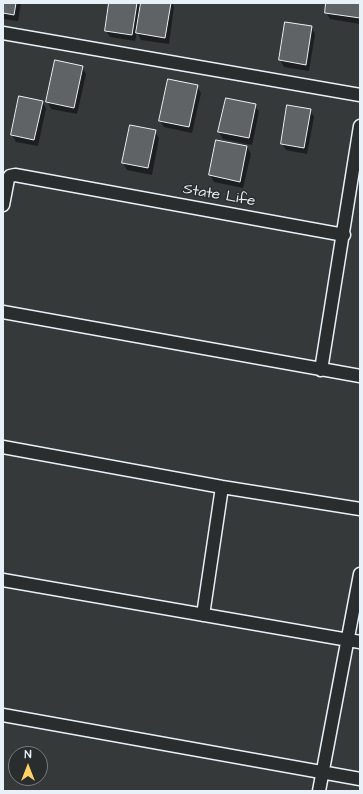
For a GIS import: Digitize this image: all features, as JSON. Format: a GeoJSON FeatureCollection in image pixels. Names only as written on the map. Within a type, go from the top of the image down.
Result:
{"type":"FeatureCollection","features":[{"type":"Feature","properties":{"kind":"street"},"geometry":{"type":"LineString","coordinates":[[3,33],[360,95]]}},
{"type":"Feature","properties":{"kind":"street"},"geometry":{"type":"LineString","coordinates":[[321,370],[344,235],[360,126]]}},
{"type":"Feature","properties":{"kind":"street","name":"State Life"},"geometry":{"type":"LineString","coordinates":[[3,205],[8,179],[10,176],[15,175],[344,235]]}},
{"type":"Feature","properties":{"kind":"street"},"geometry":{"type":"LineString","coordinates":[[3,312],[360,376]]}},
{"type":"Feature","properties":{"kind":"street"},"geometry":{"type":"LineString","coordinates":[[3,447],[222,487],[360,508]]}},
{"type":"Feature","properties":{"kind":"street"},"geometry":{"type":"LineString","coordinates":[[203,615],[222,487]]}},
{"type":"Feature","properties":{"kind":"street"},"geometry":{"type":"LineString","coordinates":[[319,791],[346,640],[360,574]]}},
{"type":"Feature","properties":{"kind":"street"},"geometry":{"type":"LineString","coordinates":[[3,580],[360,642]]}},
{"type":"Feature","properties":{"kind":"street"},"geometry":{"type":"LineString","coordinates":[[3,715],[360,778]]}},
{"type":"Feature","properties":{"kind":"building"},"geometry":{"type":"Polygon","coordinates":[[[3,3],[16,3],[14,15],[3,13],[3,3]]]}},
{"type":"Feature","properties":{"kind":"building"},"geometry":{"type":"Polygon","coordinates":[[[109,3],[137,3],[132,35],[105,31],[109,3]]]}},
{"type":"Feature","properties":{"kind":"building"},"geometry":{"type":"Polygon","coordinates":[[[141,3],[171,3],[165,38],[136,33],[141,3]]]}},
{"type":"Feature","properties":{"kind":"building"},"geometry":{"type":"Polygon","coordinates":[[[326,3],[360,3],[360,18],[325,13],[326,3]]]}},
{"type":"Feature","properties":{"kind":"building"},"geometry":{"type":"Polygon","coordinates":[[[285,22],[312,26],[306,65],[279,60],[285,22]]]}},
{"type":"Feature","properties":{"kind":"building"},"geometry":{"type":"Polygon","coordinates":[[[55,60],[83,66],[74,108],[46,102],[55,60]]]}},
{"type":"Feature","properties":{"kind":"building"},"geometry":{"type":"Polygon","coordinates":[[[168,79],[198,85],[189,127],[159,121],[168,79]]]}},
{"type":"Feature","properties":{"kind":"building"},"geometry":{"type":"Polygon","coordinates":[[[19,96],[43,101],[34,140],[11,135],[19,96]]]}},
{"type":"Feature","properties":{"kind":"building"},"geometry":{"type":"Polygon","coordinates":[[[226,98],[256,104],[249,138],[218,132],[226,98]]]}},
{"type":"Feature","properties":{"kind":"building"},"geometry":{"type":"Polygon","coordinates":[[[287,105],[311,109],[304,148],[281,144],[287,105]]]}},
{"type":"Feature","properties":{"kind":"building"},"geometry":{"type":"Polygon","coordinates":[[[130,125],[156,130],[148,168],[122,163],[130,125]]]}},
{"type":"Feature","properties":{"kind":"building"},"geometry":{"type":"Polygon","coordinates":[[[216,140],[247,146],[240,182],[209,175],[216,140]]]}}]}
